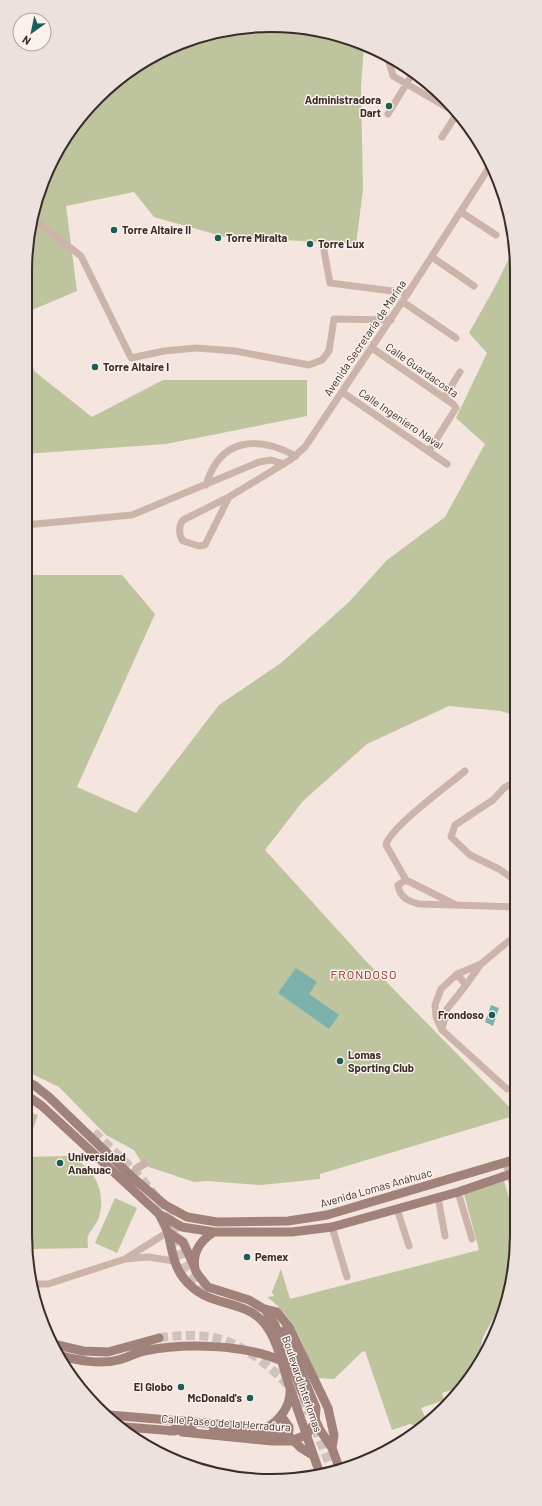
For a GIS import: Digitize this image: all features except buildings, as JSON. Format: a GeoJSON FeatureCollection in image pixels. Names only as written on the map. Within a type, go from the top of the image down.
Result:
{"type":"FeatureCollection","features":[{"type":"Feature","properties":{"kind":"main road"},"geometry":{"type":"LineString","coordinates":[[34,1085],[59,1099],[94,1132]]}},
{"type":"Feature","properties":{"kind":"main road","name":"Avenida Lomas Anáhuac"},"geometry":{"type":"LineString","coordinates":[[34,1085],[132,1177],[165,1205],[187,1217],[217,1222],[288,1221],[327,1215],[510,1162]]}},
{"type":"Feature","properties":{"kind":"main road"},"geometry":{"type":"LineString","coordinates":[[32,1099],[42,1106],[159,1214],[182,1227],[214,1232],[292,1232],[332,1227],[458,1192],[510,1174]]}},
{"type":"Feature","properties":{"kind":"main road","name":"Boulevard Interlomas"},"geometry":{"type":"LineString","coordinates":[[159,1214],[168,1232],[174,1261],[186,1282],[201,1295],[211,1300],[247,1311],[259,1318],[273,1337],[318,1469]]}},
{"type":"Feature","properties":{"kind":"main road"},"geometry":{"type":"LineString","coordinates":[[168,1232],[183,1242],[195,1269]]}},
{"type":"Feature","properties":{"kind":"main road"},"geometry":{"type":"LineString","coordinates":[[195,1269],[198,1246],[204,1238],[214,1232]]}},
{"type":"Feature","properties":{"kind":"main road","name":"Boulevard Interlomas"},"geometry":{"type":"LineString","coordinates":[[195,1269],[208,1287],[244,1297],[265,1309],[277,1319],[284,1331]]}},
{"type":"Feature","properties":{"kind":"main road","name":"Boulevard Interlomas"},"geometry":{"type":"LineString","coordinates":[[265,1309],[275,1325],[303,1394],[320,1430],[332,1448],[338,1464]]}},
{"type":"Feature","properties":{"kind":"main road","name":"Boulevard Interlomas"},"geometry":{"type":"LineString","coordinates":[[265,1309],[277,1312],[289,1327],[328,1408],[334,1435],[332,1448]]}},
{"type":"Feature","properties":{"kind":"main road","name":"Calle Paseo de la Herradura"},"geometry":{"type":"LineString","coordinates":[[129,1427],[272,1441],[291,1441],[306,1435],[315,1423],[316,1408],[284,1331]]}},
{"type":"Feature","properties":{"kind":"main road"},"geometry":{"type":"LineString","coordinates":[[59,1345],[83,1351],[108,1352],[160,1338]]}},
{"type":"Feature","properties":{"kind":"main road"},"geometry":{"type":"LineString","coordinates":[[66,1357],[94,1361],[117,1361],[149,1351],[209,1347],[257,1352],[282,1361]]}},
{"type":"Feature","properties":{"kind":"main road","name":"Calle Paseo de la Herradura"},"geometry":{"type":"LineString","coordinates":[[113,1415],[266,1428],[281,1416],[289,1399],[290,1386]]}},
{"type":"Feature","properties":{"kind":"main road"},"geometry":{"type":"LineString","coordinates":[[281,1416],[289,1427],[287,1434]]}},
{"type":"Feature","properties":{"kind":"main road"},"geometry":{"type":"LineString","coordinates":[[170,1431],[177,1428],[284,1436],[287,1434]]}},
{"type":"Feature","properties":{"kind":"main road"},"geometry":{"type":"LineString","coordinates":[[287,1434],[301,1448],[314,1456]]}},
{"type":"Feature","properties":{"kind":"street"},"geometry":{"type":"LineString","coordinates":[[389,64],[393,76],[442,104]]}},
{"type":"Feature","properties":{"kind":"street"},"geometry":{"type":"LineString","coordinates":[[388,114],[411,77]]}},
{"type":"Feature","properties":{"kind":"street"},"geometry":{"type":"LineString","coordinates":[[442,137],[455,118]]}},
{"type":"Feature","properties":{"kind":"street","name":"Avenida Secretaría de Marina"},"geometry":{"type":"LineString","coordinates":[[229,497],[205,545],[198,546],[183,542],[180,535],[182,520],[229,497],[284,464],[296,456],[305,447],[403,302],[487,170]]}},
{"type":"Feature","properties":{"kind":"street"},"geometry":{"type":"LineString","coordinates":[[461,212],[496,235]]}},
{"type":"Feature","properties":{"kind":"street"},"geometry":{"type":"LineString","coordinates":[[37,222],[81,256],[131,358],[164,351],[196,348],[236,351],[309,365],[322,360],[330,350],[334,318],[391,320]]}},
{"type":"Feature","properties":{"kind":"street"},"geometry":{"type":"LineString","coordinates":[[323,245],[330,283],[408,293]]}},
{"type":"Feature","properties":{"kind":"street"},"geometry":{"type":"LineString","coordinates":[[432,257],[474,286]]}},
{"type":"Feature","properties":{"kind":"street"},"geometry":{"type":"LineString","coordinates":[[403,302],[456,338]]}},
{"type":"Feature","properties":{"kind":"street","name":"Calle Guardacosta"},"geometry":{"type":"LineString","coordinates":[[372,348],[453,404],[456,408],[455,412],[428,451]]}},
{"type":"Feature","properties":{"kind":"street"},"geometry":{"type":"LineString","coordinates":[[444,398],[460,372]]}},
{"type":"Feature","properties":{"kind":"street","name":"Calle Ingeniero Naval"},"geometry":{"type":"LineString","coordinates":[[342,392],[446,464]]}},
{"type":"Feature","properties":{"kind":"street"},"geometry":{"type":"LineString","coordinates":[[206,485],[214,465],[223,454],[235,446],[249,443],[264,444],[275,446],[296,456]]}},
{"type":"Feature","properties":{"kind":"street"},"geometry":{"type":"LineString","coordinates":[[32,525],[132,515],[259,462],[271,460],[284,464]]}},
{"type":"Feature","properties":{"kind":"street"},"geometry":{"type":"LineString","coordinates":[[454,904],[406,880],[386,845],[387,841],[407,819],[465,771]]}},
{"type":"Feature","properties":{"kind":"street"},"geometry":{"type":"LineString","coordinates":[[510,785],[454,826],[451,837],[470,855],[499,869],[510,877]]}},
{"type":"Feature","properties":{"kind":"street"},"geometry":{"type":"LineString","coordinates":[[406,880],[398,885],[399,892],[407,900],[419,904],[510,907]]}},
{"type":"Feature","properties":{"kind":"street"},"geometry":{"type":"LineString","coordinates":[[442,1030],[447,1009],[481,964],[510,940]]}},
{"type":"Feature","properties":{"kind":"street"},"geometry":{"type":"LineString","coordinates":[[481,964],[457,974],[441,989],[435,1005],[436,1016],[442,1030],[507,1089],[510,1089]]}},
{"type":"Feature","properties":{"kind":"street"},"geometry":{"type":"LineString","coordinates":[[457,974],[466,985]]}},
{"type":"Feature","properties":{"kind":"street"},"geometry":{"type":"LineString","coordinates":[[435,1005],[447,1009]]}},
{"type":"Feature","properties":{"kind":"street"},"geometry":{"type":"LineString","coordinates":[[132,1177],[136,1169],[144,1164]]}},
{"type":"Feature","properties":{"kind":"street"},"geometry":{"type":"LineString","coordinates":[[458,1192],[472,1239]]}},
{"type":"Feature","properties":{"kind":"street"},"geometry":{"type":"LineString","coordinates":[[438,1197],[445,1236]]}},
{"type":"Feature","properties":{"kind":"street"},"geometry":{"type":"LineString","coordinates":[[397,1208],[409,1246]]}},
{"type":"Feature","properties":{"kind":"street"},"geometry":{"type":"LineString","coordinates":[[332,1227],[347,1277]]}},
{"type":"Feature","properties":{"kind":"street"},"geometry":{"type":"LineString","coordinates":[[125,1259],[168,1232]]}},
{"type":"Feature","properties":{"kind":"street"},"geometry":{"type":"LineString","coordinates":[[37,1284],[48,1284],[125,1259],[148,1257],[174,1261]]}},
{"type":"Feature","properties":{"kind":"green space"},"geometry":{"type":"Polygon","coordinates":[[[271,32],[302,34],[333,40],[364,51],[361,87],[363,190],[356,244],[225,237],[154,217],[134,192],[66,206],[77,291],[32,310],[34,240],[40,209],[45,194],[64,151],[91,113],[113,91],[138,72],[180,50],[209,40],[240,34],[271,32]]]}},
{"type":"Feature","properties":{"kind":"green space"},"geometry":{"type":"Polygon","coordinates":[[[509,258],[510,714],[501,711],[449,706],[367,744],[303,801],[265,850],[364,959],[510,1108],[510,1117],[320,1174],[320,1179],[261,1185],[207,1181],[194,1182],[143,1165],[134,1150],[106,1135],[59,1087],[32,1074],[32,575],[122,575],[155,614],[77,787],[136,813],[219,705],[281,663],[349,602],[387,560],[445,517],[485,444],[456,418],[487,353],[469,333],[509,258]]]}},
{"type":"Feature","properties":{"kind":"green space"},"geometry":{"type":"Polygon","coordinates":[[[32,363],[34,371],[92,417],[163,380],[307,380],[307,416],[166,444],[32,454],[32,363]]]}},
{"type":"Feature","properties":{"kind":"green space"},"geometry":{"type":"Polygon","coordinates":[[[32,1113],[38,1115],[32,1132],[32,1113]]]}},
{"type":"Feature","properties":{"kind":"green space"},"geometry":{"type":"Polygon","coordinates":[[[67,1156],[84,1165],[96,1180],[101,1198],[101,1207],[98,1220],[88,1236],[88,1248],[33,1249],[32,1157],[67,1156]]]}},
{"type":"Feature","properties":{"kind":"green space"},"geometry":{"type":"Polygon","coordinates":[[[504,1181],[510,1201],[510,1235],[508,1266],[502,1297],[497,1311],[483,1337],[480,1350],[470,1368],[454,1389],[442,1393],[444,1400],[421,1408],[425,1418],[415,1426],[410,1424],[392,1430],[365,1351],[362,1352],[334,1379],[316,1378],[298,1333],[284,1313],[267,1297],[274,1296],[272,1292],[281,1269],[290,1299],[479,1250],[464,1194],[504,1181]]]}},
{"type":"Feature","properties":{"kind":"green space"},"geometry":{"type":"Polygon","coordinates":[[[115,1198],[137,1208],[117,1253],[95,1243],[115,1198]]]}},
{"type":"Feature","properties":{"kind":"water"},"geometry":{"type":"Polygon","coordinates":[[[296,968],[317,982],[309,994],[339,1015],[329,1029],[278,993],[296,968]]]}},
{"type":"Feature","properties":{"kind":"water","name":"Frondoso"},"geometry":{"type":"Polygon","coordinates":[[[491,1005],[499,1008],[493,1026],[485,1022],[491,1005]]]}},
{"type":"Feature","properties":{"kind":"tunnel"},"geometry":{"type":"LineString","coordinates":[[94,1132],[135,1172],[154,1194],[169,1217],[185,1266],[198,1281],[208,1287]]}},
{"type":"Feature","properties":{"kind":"tunnel"},"geometry":{"type":"LineString","coordinates":[[159,1338],[182,1336],[212,1337],[245,1350],[258,1358],[282,1379],[292,1390],[308,1413]]}},
{"type":"Feature","properties":{"kind":"tunnel"},"geometry":{"type":"LineString","coordinates":[[315,1428],[330,1467]]}},
{"type":"Feature","properties":{"kind":"place","name":"Administradora Dart"},"geometry":{"type":"Point","coordinates":[389,106]}},
{"type":"Feature","properties":{"kind":"place","name":"Torre Altaire II"},"geometry":{"type":"Point","coordinates":[114,230]}},
{"type":"Feature","properties":{"kind":"place","name":"Torre Miralta"},"geometry":{"type":"Point","coordinates":[218,238]}},
{"type":"Feature","properties":{"kind":"place","name":"Torre Lux"},"geometry":{"type":"Point","coordinates":[310,244]}},
{"type":"Feature","properties":{"kind":"place","name":"Torre Altaire I"},"geometry":{"type":"Point","coordinates":[95,367]}},
{"type":"Feature","properties":{"kind":"place","name":"Frondoso"},"geometry":{"type":"Point","coordinates":[492,1015]}},
{"type":"Feature","properties":{"kind":"place","name":"Lomas Sporting Club"},"geometry":{"type":"Point","coordinates":[340,1061]}},
{"type":"Feature","properties":{"kind":"place","name":"Universidad Anahuac"},"geometry":{"type":"Point","coordinates":[60,1163]}},
{"type":"Feature","properties":{"kind":"place","name":"Pemex"},"geometry":{"type":"Point","coordinates":[247,1257]}},
{"type":"Feature","properties":{"kind":"place","name":"El Globo"},"geometry":{"type":"Point","coordinates":[181,1387]}},
{"type":"Feature","properties":{"kind":"place","name":"McDonald's"},"geometry":{"type":"Point","coordinates":[250,1398]}},
{"type":"Feature","properties":{"kind":"district","name":"FRONDOSO"},"geometry":{"type":"Point","coordinates":[364,975]}}]}
